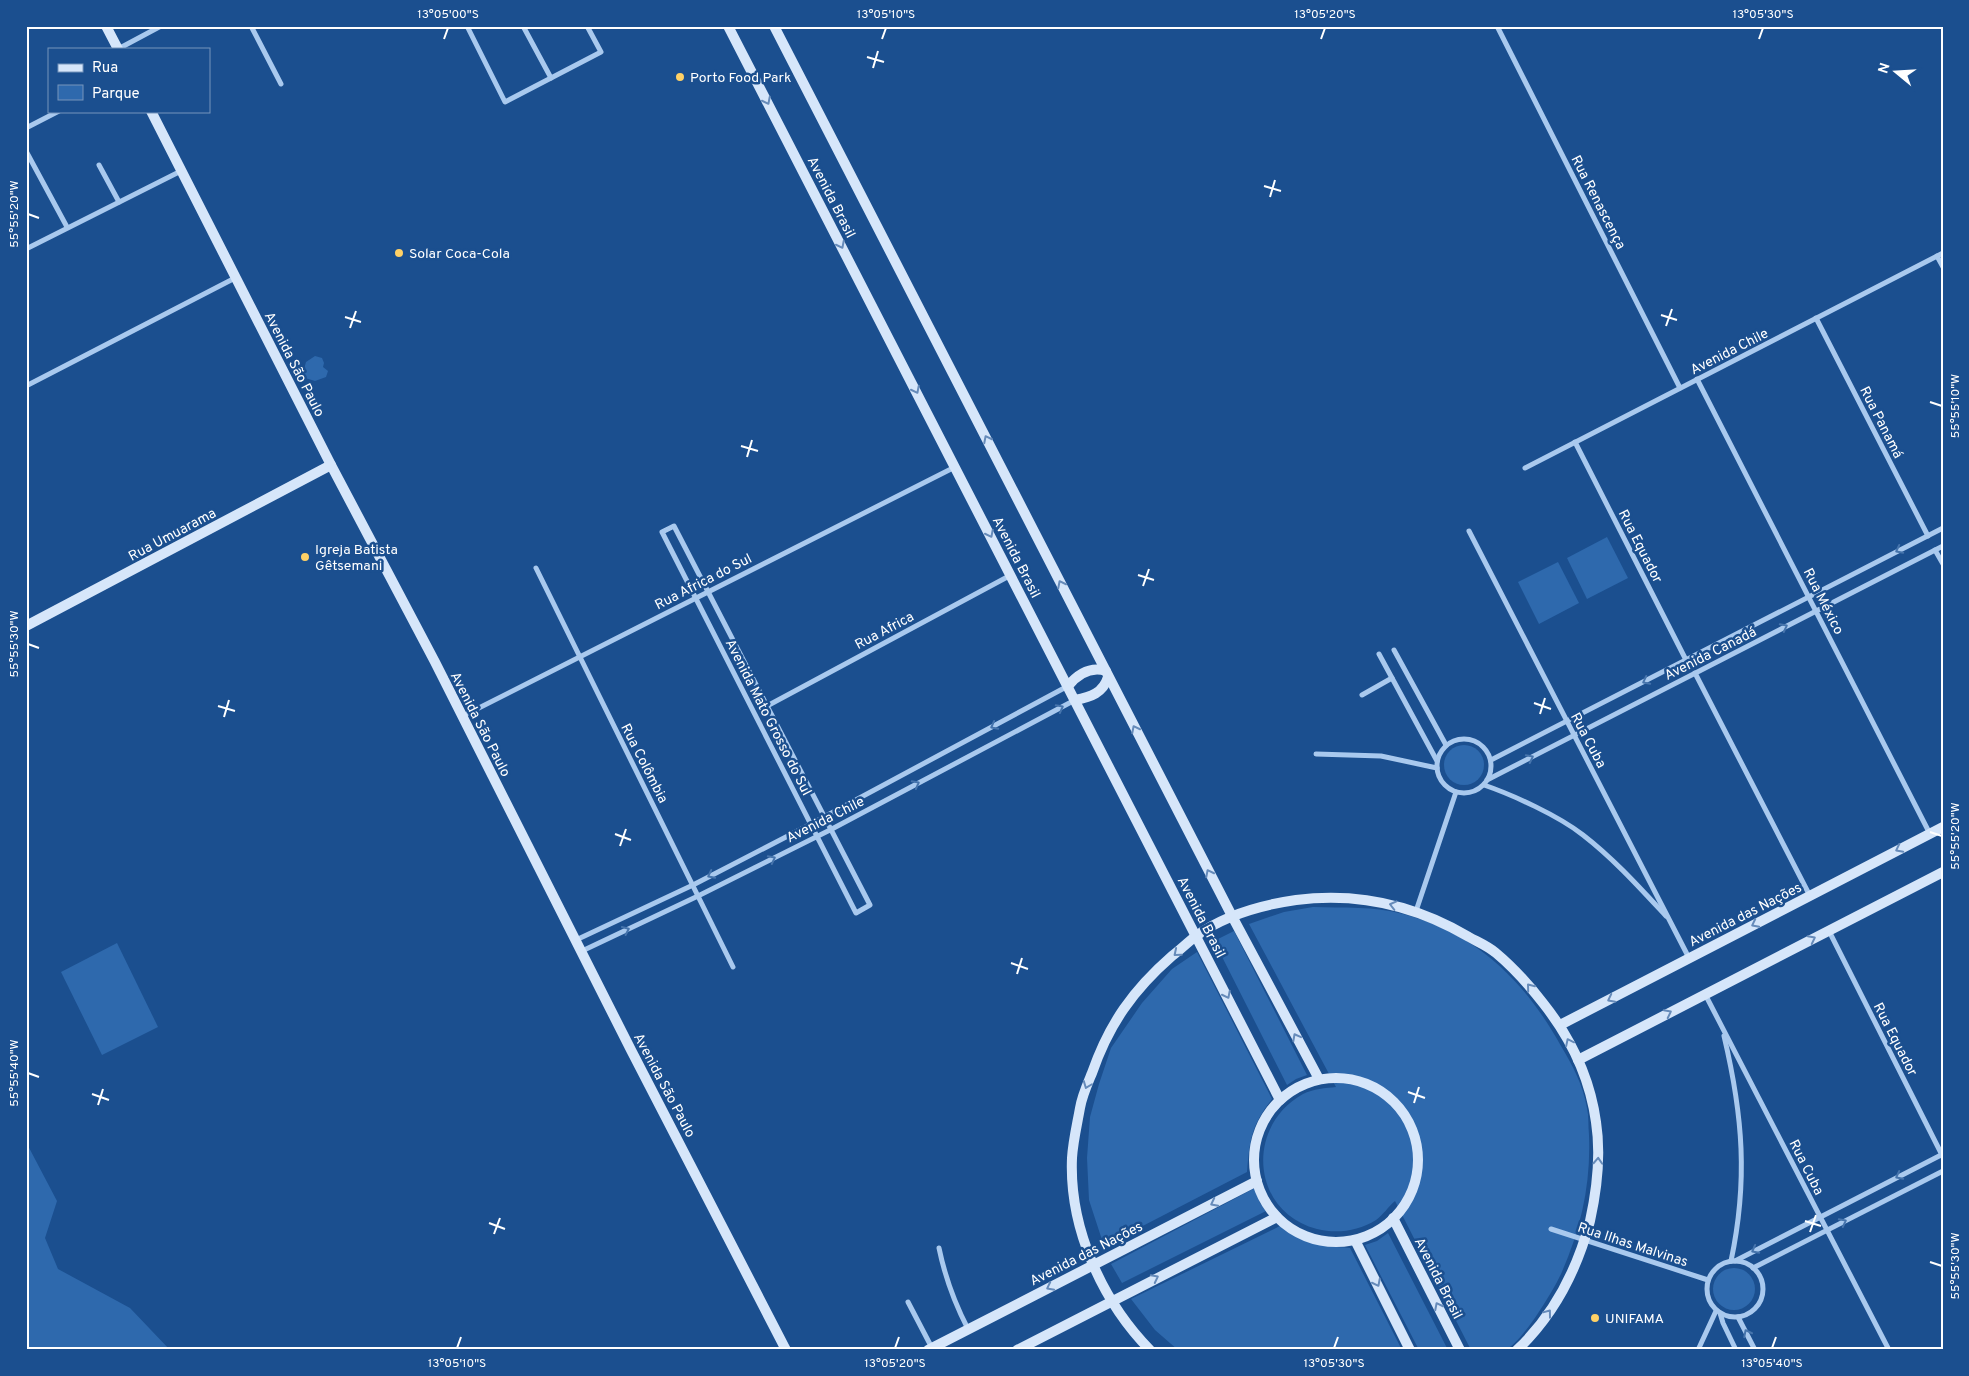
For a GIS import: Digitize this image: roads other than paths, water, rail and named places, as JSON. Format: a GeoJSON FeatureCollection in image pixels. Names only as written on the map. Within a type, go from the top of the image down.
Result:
{"type":"FeatureCollection","features":[{"type":"Feature","properties":{"kind":"main road"},"geometry":{"type":"LineString","coordinates":[[106,26],[117,48]]}},
{"type":"Feature","properties":{"kind":"main road","name":"Avenida Brasil"},"geometry":{"type":"LineString","coordinates":[[728,26],[1280,1100]]}},
{"type":"Feature","properties":{"kind":"main road","name":"Avenida Brasil"},"geometry":{"type":"LineString","coordinates":[[774,26],[1232,916],[1319,1080]]}},
{"type":"Feature","properties":{"kind":"main road","name":"Avenida São Paulo"},"geometry":{"type":"LineString","coordinates":[[152,112],[786,1350]]}},
{"type":"Feature","properties":{"kind":"main road","name":"Rua Umuarama"},"geometry":{"type":"LineString","coordinates":[[26,626],[331,465]]}},
{"type":"Feature","properties":{"kind":"main road"},"geometry":{"type":"LineString","coordinates":[[1068,686],[1075,678],[1090,670],[1099,669],[1107,674],[1106,684],[1101,691],[1075,700]]}},
{"type":"Feature","properties":{"kind":"main road","name":"Avenida das Nações"},"geometry":{"type":"LineString","coordinates":[[1560,1025],[1943,827]]}},
{"type":"Feature","properties":{"kind":"main road"},"geometry":{"type":"LineString","coordinates":[[1578,1060],[1943,872]]}},
{"type":"Feature","properties":{"kind":"main road"},"geometry":{"type":"LineString","coordinates":[[1150,1350],[1134,1334],[1111,1300],[1094,1265],[1079,1222],[1074,1192],[1072,1158],[1082,1099],[1100,1050],[1116,1018],[1142,984],[1196,936],[1232,916],[1258,907],[1314,898],[1348,897],[1416,911],[1444,922],[1494,951],[1526,981],[1560,1025],[1578,1060],[1589,1091],[1596,1122],[1598,1158],[1593,1206],[1585,1241],[1571,1277],[1550,1310],[1516,1350]]}},
{"type":"Feature","properties":{"kind":"main road"},"geometry":{"type":"LineString","coordinates":[[1343,1078],[1366,1083],[1387,1095],[1396,1103],[1409,1123],[1417,1147],[1417,1173],[1409,1198],[1393,1218],[1376,1232],[1355,1240],[1326,1242],[1300,1234],[1277,1217],[1266,1204],[1255,1170],[1255,1151],[1259,1132],[1268,1115],[1280,1100],[1298,1087],[1319,1080],[1343,1078]]}},
{"type":"Feature","properties":{"kind":"main road","name":"Avenida das Nações"},"geometry":{"type":"LineString","coordinates":[[930,1349],[1258,1181]]}},
{"type":"Feature","properties":{"kind":"main road"},"geometry":{"type":"LineString","coordinates":[[1017,1350],[1111,1300],[1277,1217]]}},
{"type":"Feature","properties":{"kind":"main road","name":"Avenida Brasil"},"geometry":{"type":"LineString","coordinates":[[1393,1218],[1460,1350]]}},
{"type":"Feature","properties":{"kind":"main road"},"geometry":{"type":"LineString","coordinates":[[1355,1240],[1410,1350]]}},
{"type":"Feature","properties":{"kind":"street"},"geometry":{"type":"LineString","coordinates":[[120,48],[161,26]]}},
{"type":"Feature","properties":{"kind":"street"},"geometry":{"type":"LineString","coordinates":[[251,26],[281,84]]}},
{"type":"Feature","properties":{"kind":"street"},"geometry":{"type":"LineString","coordinates":[[467,26],[505,102],[601,52],[587,26]]}},
{"type":"Feature","properties":{"kind":"street"},"geometry":{"type":"LineString","coordinates":[[523,26],[551,78]]}},
{"type":"Feature","properties":{"kind":"street","name":"Rua Renascença"},"geometry":{"type":"LineString","coordinates":[[1497,26],[1680,388]]}},
{"type":"Feature","properties":{"kind":"street"},"geometry":{"type":"LineString","coordinates":[[26,128],[57,112]]}},
{"type":"Feature","properties":{"kind":"street"},"geometry":{"type":"LineString","coordinates":[[26,151],[67,228]]}},
{"type":"Feature","properties":{"kind":"street"},"geometry":{"type":"LineString","coordinates":[[98,165],[119,202]]}},
{"type":"Feature","properties":{"kind":"street"},"geometry":{"type":"LineString","coordinates":[[26,249],[182,171]]}},
{"type":"Feature","properties":{"kind":"street"},"geometry":{"type":"LineString","coordinates":[[1940,255],[1943,267]]}},
{"type":"Feature","properties":{"kind":"street","name":"Avenida Chile"},"geometry":{"type":"LineString","coordinates":[[1525,468],[1940,255]]}},
{"type":"Feature","properties":{"kind":"street"},"geometry":{"type":"LineString","coordinates":[[26,386],[235,278]]}},
{"type":"Feature","properties":{"kind":"street","name":"Rua Panamá"},"geometry":{"type":"LineString","coordinates":[[1816,318],[1928,536]]}},
{"type":"Feature","properties":{"kind":"street","name":"Rua México"},"geometry":{"type":"LineString","coordinates":[[1697,379],[1930,834]]}},
{"type":"Feature","properties":{"kind":"street","name":"Rua Equador"},"geometry":{"type":"LineString","coordinates":[[1575,442],[1686,660]]}},
{"type":"Feature","properties":{"kind":"street","name":"Rua Africa do Sul"},"geometry":{"type":"LineString","coordinates":[[461,717],[707,591],[956,467]]}},
{"type":"Feature","properties":{"kind":"street","name":"Avenida Mato Grosso do Sul"},"geometry":{"type":"LineString","coordinates":[[674,526],[707,591],[870,905],[856,913],[662,532],[674,526]]}},
{"type":"Feature","properties":{"kind":"street","name":"Avenida Canadá"},"geometry":{"type":"LineString","coordinates":[[1491,760],[1943,528]]}},
{"type":"Feature","properties":{"kind":"street","name":"Rua Cuba"},"geometry":{"type":"LineString","coordinates":[[1469,531],[1690,958]]}},
{"type":"Feature","properties":{"kind":"street","name":"Avenida Canadá"},"geometry":{"type":"LineString","coordinates":[[1485,782],[1943,546]]}},
{"type":"Feature","properties":{"kind":"street"},"geometry":{"type":"LineString","coordinates":[[1935,550],[1943,564]]}},
{"type":"Feature","properties":{"kind":"street","name":"Rua Colômbia"},"geometry":{"type":"LineString","coordinates":[[536,568],[733,967]]}},
{"type":"Feature","properties":{"kind":"street","name":"Rua Africa"},"geometry":{"type":"LineString","coordinates":[[767,706],[1011,574]]}},
{"type":"Feature","properties":{"kind":"street"},"geometry":{"type":"LineString","coordinates":[[1394,650],[1446,745]]}},
{"type":"Feature","properties":{"kind":"street"},"geometry":{"type":"LineString","coordinates":[[1379,654],[1437,761]]}},
{"type":"Feature","properties":{"kind":"street"},"geometry":{"type":"LineString","coordinates":[[1695,673],[1810,896]]}},
{"type":"Feature","properties":{"kind":"street"},"geometry":{"type":"LineString","coordinates":[[1362,695],[1392,678]]}},
{"type":"Feature","properties":{"kind":"street","name":"Avenida Chile"},"geometry":{"type":"LineString","coordinates":[[576,940],[693,885],[1068,686]]}},
{"type":"Feature","properties":{"kind":"street","name":"Avenida Chile"},"geometry":{"type":"LineString","coordinates":[[582,951],[830,830],[1075,700]]}},
{"type":"Feature","properties":{"kind":"street"},"geometry":{"type":"LineString","coordinates":[[1460,738],[1476,741],[1483,746],[1491,760],[1492,769],[1485,782],[1473,792],[1456,792],[1442,782],[1437,768],[1438,755],[1446,745],[1460,738]]}},
{"type":"Feature","properties":{"kind":"street"},"geometry":{"type":"LineString","coordinates":[[1316,754],[1381,756],[1437,768]]}},
{"type":"Feature","properties":{"kind":"street"},"geometry":{"type":"LineString","coordinates":[[1485,782],[1547,813],[1582,834],[1641,888],[1671,922]]}},
{"type":"Feature","properties":{"kind":"street"},"geometry":{"type":"LineString","coordinates":[[1416,911],[1456,792]]}},
{"type":"Feature","properties":{"kind":"street","name":"Rua Equador"},"geometry":{"type":"LineString","coordinates":[[1829,930],[1942,1155]]}},
{"type":"Feature","properties":{"kind":"street","name":"Rua Cuba"},"geometry":{"type":"LineString","coordinates":[[1705,994],[1889,1350]]}},
{"type":"Feature","properties":{"kind":"street"},"geometry":{"type":"LineString","coordinates":[[1723,1028],[1735,1082],[1743,1158],[1738,1230],[1733,1261]]}},
{"type":"Feature","properties":{"kind":"street"},"geometry":{"type":"LineString","coordinates":[[1736,1350],[1718,1312],[1708,1297],[1708,1280],[1714,1270],[1722,1264],[1733,1261],[1942,1155]]}},
{"type":"Feature","properties":{"kind":"street"},"geometry":{"type":"LineString","coordinates":[[1753,1268],[1943,1171]]}},
{"type":"Feature","properties":{"kind":"street","name":"Rua Ilhas Malvinas"},"geometry":{"type":"LineString","coordinates":[[1551,1229],[1708,1280]]}},
{"type":"Feature","properties":{"kind":"street"},"geometry":{"type":"LineString","coordinates":[[939,1248],[947,1281],[968,1329]]}},
{"type":"Feature","properties":{"kind":"street"},"geometry":{"type":"LineString","coordinates":[[1718,1312],[1726,1316],[1744,1317],[1754,1311],[1762,1296],[1762,1280],[1753,1268],[1741,1262],[1733,1261]]}},
{"type":"Feature","properties":{"kind":"street"},"geometry":{"type":"LineString","coordinates":[[908,1302],[930,1349]]}},
{"type":"Feature","properties":{"kind":"street"},"geometry":{"type":"LineString","coordinates":[[1698,1350],[1718,1312]]}},
{"type":"Feature","properties":{"kind":"street"},"geometry":{"type":"LineString","coordinates":[[1738,1317],[1755,1350]]}},
{"type":"Feature","properties":{"kind":"place","name":"Porto Food Park"},"geometry":{"type":"Point","coordinates":[680,77]}},
{"type":"Feature","properties":{"kind":"place","name":"Solar Coca-Cola"},"geometry":{"type":"Point","coordinates":[399,253]}},
{"type":"Feature","properties":{"kind":"place","name":"Igreja Batista Gêtsemani"},"geometry":{"type":"Point","coordinates":[305,557]}},
{"type":"Feature","properties":{"kind":"place","name":"UNIFAMA"},"geometry":{"type":"Point","coordinates":[1595,1318]}}]}
